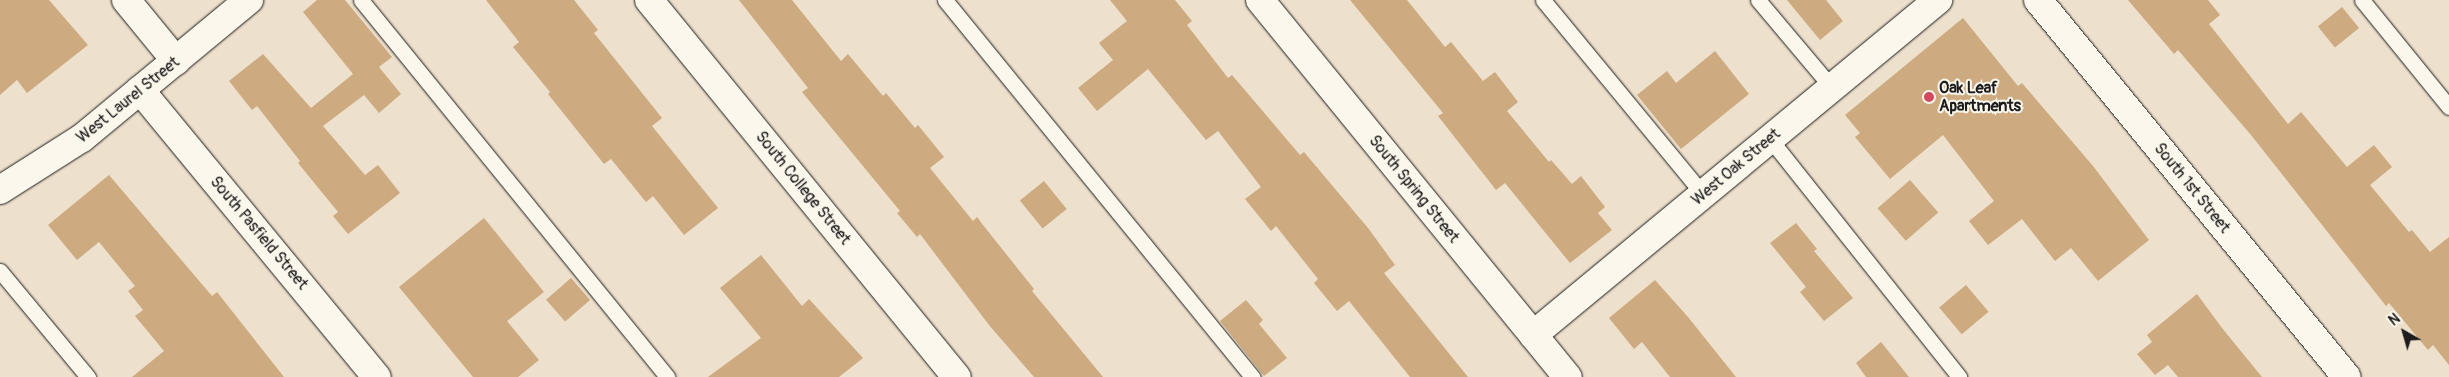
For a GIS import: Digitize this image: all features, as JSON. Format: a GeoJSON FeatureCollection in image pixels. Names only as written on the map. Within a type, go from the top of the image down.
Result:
{"type":"FeatureCollection","features":[{"type":"Feature","properties":{"kind":"street"},"geometry":{"type":"LineString","coordinates":[[126,0],[176,61]]}},
{"type":"Feature","properties":{"kind":"street","name":"West Laurel Street"},"geometry":{"type":"LineString","coordinates":[[0,190],[82,138],[249,0]]}},
{"type":"Feature","properties":{"kind":"street","name":"South College Street"},"geometry":{"type":"LineString","coordinates":[[649,0],[957,377]]}},
{"type":"Feature","properties":{"kind":"street","name":"South Spring Street"},"geometry":{"type":"LineString","coordinates":[[1260,0],[1568,377]]}},
{"type":"Feature","properties":{"kind":"street","name":"West Oak Street"},"geometry":{"type":"LineString","coordinates":[[1533,335],[1938,0]]}},
{"type":"Feature","properties":{"kind":"street","name":"South 1st Street"},"geometry":{"type":"LineString","coordinates":[[2038,0],[2347,377]]}},
{"type":"Feature","properties":{"kind":"street","name":"South Pasfield Street"},"geometry":{"type":"LineString","coordinates":[[140,90],[377,377]]}},
{"type":"Feature","properties":{"kind":"lane"},"geometry":{"type":"LineString","coordinates":[[362,0],[667,377]]}},
{"type":"Feature","properties":{"kind":"lane"},"geometry":{"type":"LineString","coordinates":[[945,0],[1253,377]]}},
{"type":"Feature","properties":{"kind":"lane"},"geometry":{"type":"LineString","coordinates":[[1543,0],[1703,194]]}},
{"type":"Feature","properties":{"kind":"lane"},"geometry":{"type":"LineString","coordinates":[[1758,0],[1832,88]]}},
{"type":"Feature","properties":{"kind":"lane"},"geometry":{"type":"LineString","coordinates":[[2362,0],[2449,106]]}},
{"type":"Feature","properties":{"kind":"lane"},"geometry":{"type":"LineString","coordinates":[[1770,139],[1959,377]]}},
{"type":"Feature","properties":{"kind":"lane"},"geometry":{"type":"LineString","coordinates":[[0,271],[88,377]]}},
{"type":"Feature","properties":{"kind":"building"},"geometry":{"type":"Polygon","coordinates":[[[0,0],[49,0],[88,45],[27,93],[17,80],[0,95],[0,0]]]}},
{"type":"Feature","properties":{"kind":"building"},"geometry":{"type":"Polygon","coordinates":[[[317,0],[345,0],[392,57],[379,67],[401,94],[379,113],[364,95],[323,126],[365,175],[378,165],[400,193],[348,234],[333,216],[338,212],[298,163],[300,161],[257,106],[252,110],[229,81],[263,54],[311,108],[353,74],[303,12],[317,0]]]}},
{"type":"Feature","properties":{"kind":"building"},"geometry":{"type":"Polygon","coordinates":[[[486,0],[574,0],[598,30],[594,33],[662,118],[652,126],[718,208],[684,235],[653,196],[646,202],[611,159],[604,164],[548,94],[550,92],[513,47],[519,42],[486,0]]]}},
{"type":"Feature","properties":{"kind":"building"},"geometry":{"type":"Polygon","coordinates":[[[739,0],[792,0],[841,61],[848,54],[883,96],[886,93],[915,128],[918,125],[944,157],[930,168],[973,221],[977,217],[1034,289],[1032,291],[1103,377],[1034,377],[989,325],[920,234],[917,237],[897,213],[900,211],[802,92],[808,88],[739,0]]]}},
{"type":"Feature","properties":{"kind":"building"},"geometry":{"type":"Polygon","coordinates":[[[1110,0],[1175,0],[1192,21],[1187,25],[1228,78],[1232,75],[1300,155],[1304,152],[1368,228],[1395,265],[1384,273],[1468,377],[1410,377],[1349,301],[1337,311],[1314,283],[1318,279],[1276,226],[1271,231],[1245,199],[1261,187],[1218,131],[1206,140],[1148,69],[1097,111],[1078,88],[1113,60],[1099,43],[1127,21],[1110,0]]]}},
{"type":"Feature","properties":{"kind":"building"},"geometry":{"type":"Polygon","coordinates":[[[1350,0],[1407,0],[1445,47],[1451,42],[1483,81],[1495,72],[1518,102],[1507,111],[1549,162],[1551,160],[1572,184],[1581,176],[1605,207],[1598,213],[1612,230],[1570,263],[1505,183],[1496,190],[1438,116],[1443,113],[1350,0]]]}},
{"type":"Feature","properties":{"kind":"building"},"geometry":{"type":"Polygon","coordinates":[[[1787,0],[1826,0],[1843,21],[1820,40],[1787,0]]]}},
{"type":"Feature","properties":{"kind":"building"},"geometry":{"type":"Polygon","coordinates":[[[2128,0],[2208,0],[2220,15],[2209,24],[2288,124],[2301,112],[2347,167],[2374,145],[2392,167],[2370,185],[2409,232],[2412,230],[2430,252],[2449,237],[2449,365],[2433,345],[2428,350],[2389,303],[2386,306],[2251,135],[2178,50],[2174,54],[2128,0]]]}},
{"type":"Feature","properties":{"kind":"building"},"geometry":{"type":"Polygon","coordinates":[[[2342,7],[2359,28],[2335,47],[2318,27],[2342,7]]]}},
{"type":"Feature","properties":{"kind":"building"},"geometry":{"type":"Polygon","coordinates":[[[1963,18],[2018,86],[2022,83],[2093,166],[2149,240],[2098,281],[2071,248],[2055,261],[2022,219],[1988,245],[1969,221],[1994,201],[1943,135],[1890,179],[1855,137],[1860,133],[1845,115],[1963,18]]]}},
{"type":"Feature","properties":{"kind":"building"},"geometry":{"type":"Polygon","coordinates":[[[1715,51],[1749,94],[1681,149],[1637,95],[1667,71],[1676,83],[1715,51]]]}},
{"type":"Feature","properties":{"kind":"building"},"geometry":{"type":"Polygon","coordinates":[[[109,175],[212,296],[217,292],[284,377],[132,377],[164,351],[135,316],[143,310],[128,291],[135,286],[99,242],[77,260],[48,225],[109,175]]]}},
{"type":"Feature","properties":{"kind":"building"},"geometry":{"type":"Polygon","coordinates":[[[1910,180],[1938,212],[1906,241],[1878,208],[1910,180]]]}},
{"type":"Feature","properties":{"kind":"building"},"geometry":{"type":"Polygon","coordinates":[[[1044,181],[1067,209],[1043,228],[1020,201],[1044,181]]]}},
{"type":"Feature","properties":{"kind":"building"},"geometry":{"type":"Polygon","coordinates":[[[484,218],[544,292],[507,321],[539,360],[518,377],[473,377],[399,287],[484,218]]]}},
{"type":"Feature","properties":{"kind":"building"},"geometry":{"type":"Polygon","coordinates":[[[1796,223],[1817,249],[1814,251],[1853,298],[1824,321],[1800,292],[1806,287],[1770,243],[1796,223]]]}},
{"type":"Feature","properties":{"kind":"building"},"geometry":{"type":"Polygon","coordinates":[[[761,255],[802,306],[809,299],[863,358],[839,377],[708,377],[761,338],[720,288],[761,255]]]}},
{"type":"Feature","properties":{"kind":"building"},"geometry":{"type":"Polygon","coordinates":[[[571,278],[590,300],[565,322],[546,300],[571,278]]]}},
{"type":"Feature","properties":{"kind":"building"},"geometry":{"type":"Polygon","coordinates":[[[1655,280],[1688,317],[1736,377],[1670,377],[1642,342],[1634,349],[1609,318],[1655,280]]]}},
{"type":"Feature","properties":{"kind":"building"},"geometry":{"type":"Polygon","coordinates":[[[1966,285],[1988,312],[1962,334],[1939,307],[1966,285]]]}},
{"type":"Feature","properties":{"kind":"building"},"geometry":{"type":"Polygon","coordinates":[[[2197,294],[2262,377],[2178,377],[2168,365],[2155,375],[2137,354],[2152,342],[2147,335],[2197,294]]]}},
{"type":"Feature","properties":{"kind":"building"},"geometry":{"type":"Polygon","coordinates":[[[1246,300],[1263,320],[1259,324],[1287,358],[1264,376],[1220,321],[1246,300]]]}},
{"type":"Feature","properties":{"kind":"building"},"geometry":{"type":"Polygon","coordinates":[[[1881,342],[1909,377],[1866,377],[1856,363],[1881,342]]]}},
{"type":"Feature","properties":{"kind":"place","name":"Oak Leaf Apartments"},"geometry":{"type":"Point","coordinates":[1929,97]}}]}
